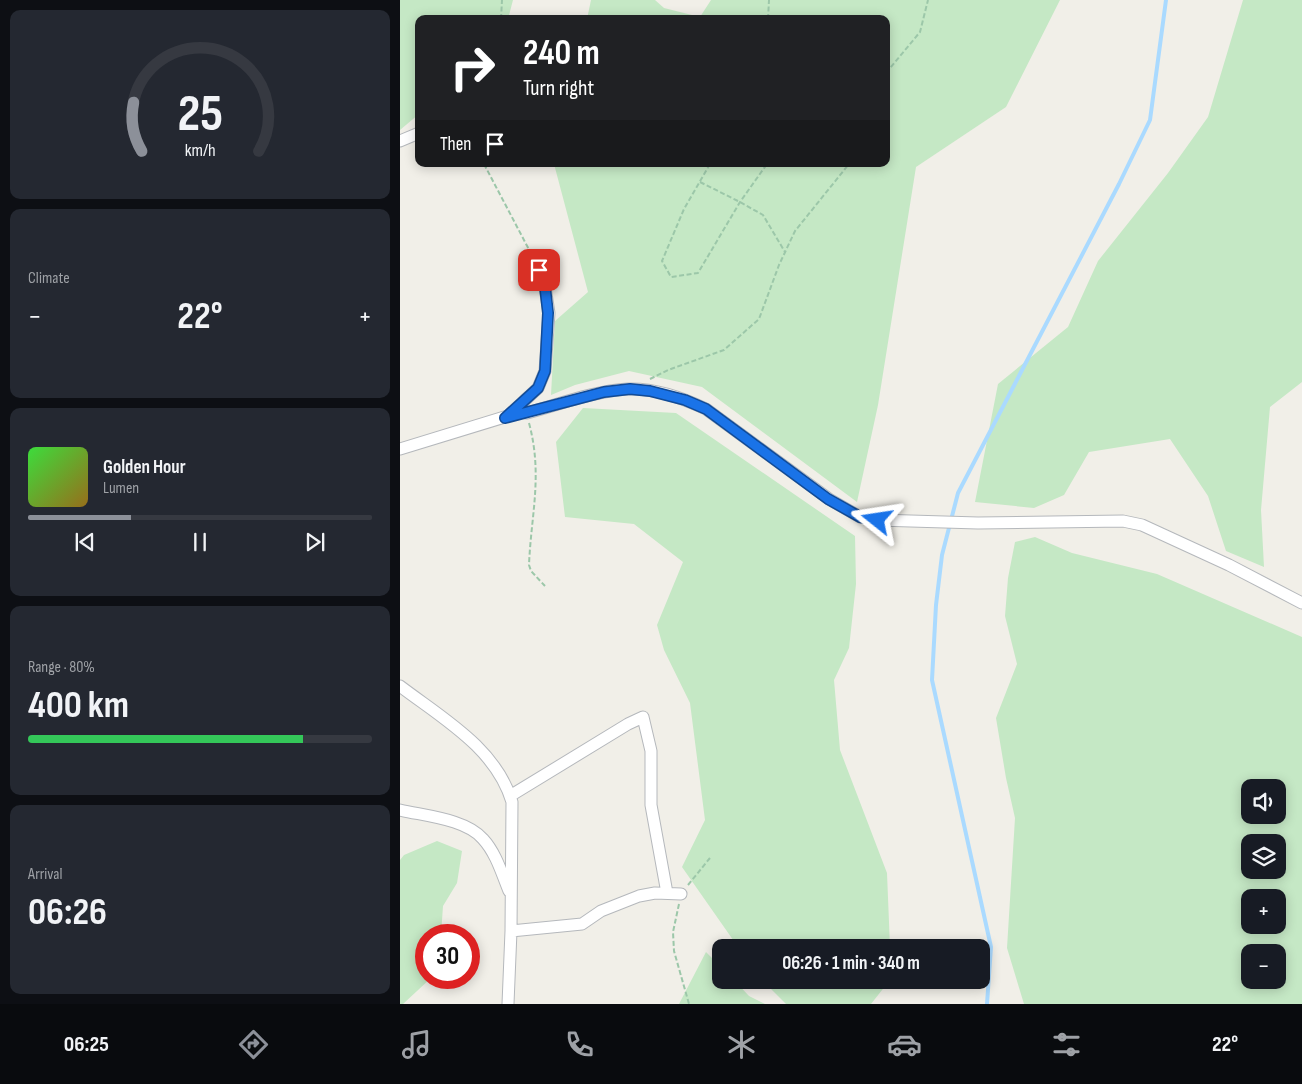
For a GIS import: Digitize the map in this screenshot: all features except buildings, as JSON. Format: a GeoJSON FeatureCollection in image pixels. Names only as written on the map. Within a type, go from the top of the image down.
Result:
{"type":"FeatureCollection","features":[{"type":"Feature","properties":{"kind":"street"},"geometry":{"type":"LineString","coordinates":[[400,141],[415,135]]}},
{"type":"Feature","properties":{"kind":"street"},"geometry":{"type":"LineString","coordinates":[[505,418],[538,388],[545,371],[548,313],[545,287],[539,270]]}},
{"type":"Feature","properties":{"kind":"street"},"geometry":{"type":"LineString","coordinates":[[400,449],[521,412],[527,413],[604,392],[630,389],[650,391],[685,400],[706,409],[828,499],[860,517],[877,520],[978,523],[1123,521],[1142,525],[1229,565],[1302,603]]}},
{"type":"Feature","properties":{"kind":"street"},"geometry":{"type":"LineString","coordinates":[[400,686],[471,740],[499,772],[510,796],[512,802],[511,931],[508,1004]]}},
{"type":"Feature","properties":{"kind":"street"},"geometry":{"type":"LineString","coordinates":[[510,796],[628,724],[643,717],[651,751],[651,805],[667,893]]}},
{"type":"Feature","properties":{"kind":"street"},"geometry":{"type":"LineString","coordinates":[[400,810],[465,825],[483,838],[493,853],[511,896]]}},
{"type":"Feature","properties":{"kind":"street"},"geometry":{"type":"LineString","coordinates":[[511,931],[582,924],[601,911],[639,896],[655,893],[681,894]]}},
{"type":"Feature","properties":{"kind":"path"},"geometry":{"type":"LineString","coordinates":[[501,15],[502,0]]}},
{"type":"Feature","properties":{"kind":"path"},"geometry":{"type":"LineString","coordinates":[[768,15],[769,0]]}},
{"type":"Feature","properties":{"kind":"path"},"geometry":{"type":"LineString","coordinates":[[890,68],[920,32],[928,0]]}},
{"type":"Feature","properties":{"kind":"path"},"geometry":{"type":"LineString","coordinates":[[486,167],[539,270]]}},
{"type":"Feature","properties":{"kind":"path"},"geometry":{"type":"LineString","coordinates":[[708,167],[684,210],[662,261],[671,277],[698,273],[740,202],[765,167]]}},
{"type":"Feature","properties":{"kind":"path"},"geometry":{"type":"LineString","coordinates":[[630,389],[668,370],[724,350],[759,319],[795,231],[847,167]]}},
{"type":"Feature","properties":{"kind":"path"},"geometry":{"type":"LineString","coordinates":[[700,182],[763,215],[785,252]]}},
{"type":"Feature","properties":{"kind":"path"},"geometry":{"type":"LineString","coordinates":[[527,413],[534,442],[537,477],[529,565],[531,572],[545,586]]}},
{"type":"Feature","properties":{"kind":"path"},"geometry":{"type":"LineString","coordinates":[[689,1004],[674,951],[673,932],[681,894],[710,858]]}},
{"type":"Feature","properties":{"kind":"green space"},"geometry":{"type":"Polygon","coordinates":[[[400,0],[513,0],[509,15],[415,15],[415,117],[400,130],[400,0]]]}},
{"type":"Feature","properties":{"kind":"green space"},"geometry":{"type":"Polygon","coordinates":[[[591,0],[655,0],[664,8],[692,15],[588,15],[591,0]]]}},
{"type":"Feature","properties":{"kind":"green space"},"geometry":{"type":"Polygon","coordinates":[[[711,0],[1060,0],[1006,107],[916,167],[878,405],[857,502],[702,387],[629,371],[575,385],[551,395],[555,321],[588,292],[555,167],[890,167],[890,15],[701,15],[711,0]]]}},
{"type":"Feature","properties":{"kind":"green space"},"geometry":{"type":"Polygon","coordinates":[[[1243,0],[1302,0],[1302,382],[1270,407],[1261,510],[1264,567],[1226,551],[1208,496],[1170,439],[1089,452],[1064,495],[1034,508],[975,502],[998,384],[1068,327],[1098,261],[1168,173],[1208,117],[1243,0]]]}},
{"type":"Feature","properties":{"kind":"green space"},"geometry":{"type":"Polygon","coordinates":[[[583,408],[676,413],[855,536],[856,584],[849,648],[834,680],[840,750],[887,873],[890,939],[732,939],[682,867],[705,820],[690,703],[664,650],[657,625],[683,562],[634,524],[565,517],[556,442],[583,408]]]}},
{"type":"Feature","properties":{"kind":"green space"},"geometry":{"type":"Polygon","coordinates":[[[1035,537],[1072,553],[1157,574],[1302,637],[1302,1004],[1024,1004],[1007,948],[1015,818],[996,718],[1017,664],[1005,616],[1008,578],[1015,542],[1035,537]]]}},
{"type":"Feature","properties":{"kind":"green space"},"geometry":{"type":"Polygon","coordinates":[[[437,841],[462,851],[457,883],[443,906],[442,924],[415,924],[415,989],[419,989],[403,1004],[400,1004],[400,860],[404,855],[437,841]]]}},
{"type":"Feature","properties":{"kind":"green space"},"geometry":{"type":"Polygon","coordinates":[[[706,952],[712,958],[712,989],[742,989],[749,996],[765,1004],[679,1004],[706,952]]]}},
{"type":"Feature","properties":{"kind":"green space"},"geometry":{"type":"Polygon","coordinates":[[[771,989],[883,989],[871,1004],[786,1004],[771,989]]]}},
{"type":"Feature","properties":{"kind":"waterway"},"geometry":{"type":"LineString","coordinates":[[987,1004],[991,947],[932,680],[936,605],[942,555],[958,493],[1119,184],[1150,120],[1166,0]]}},
{"type":"Feature","properties":{"kind":"route"},"geometry":{"type":"LineString","coordinates":[[539,270],[545,287],[548,313],[545,371],[538,388],[505,418],[521,412],[527,413],[604,392],[630,389],[650,391],[685,400],[706,409],[828,499],[860,517],[877,520]]}}]}
